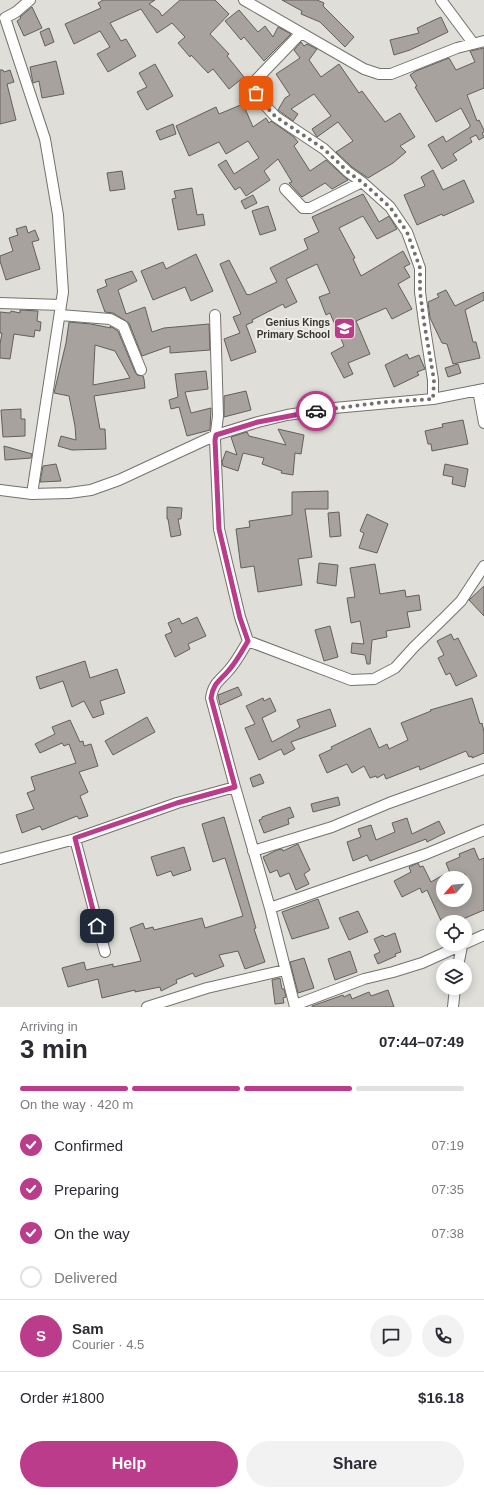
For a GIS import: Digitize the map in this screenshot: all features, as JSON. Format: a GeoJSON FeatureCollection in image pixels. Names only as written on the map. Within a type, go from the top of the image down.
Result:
{"type":"FeatureCollection","features":[{"type":"Feature","properties":{"kind":"street"},"geometry":{"type":"LineString","coordinates":[[30,0],[16,12],[3,19],[45,139],[58,215],[63,292],[32,494]]}},
{"type":"Feature","properties":{"kind":"street"},"geometry":{"type":"LineString","coordinates":[[244,0],[364,69],[379,74],[391,74],[473,43],[484,41]]}},
{"type":"Feature","properties":{"kind":"street"},"geometry":{"type":"LineString","coordinates":[[441,0],[473,43]]}},
{"type":"Feature","properties":{"kind":"street"},"geometry":{"type":"LineString","coordinates":[[301,33],[255,81],[254,88],[261,101],[276,117],[324,149],[348,172],[362,182],[390,207],[407,232],[420,268],[420,292],[434,380],[433,399]]}},
{"type":"Feature","properties":{"kind":"street"},"geometry":{"type":"LineString","coordinates":[[285,189],[303,208],[310,208],[362,182]]}},
{"type":"Feature","properties":{"kind":"street"},"geometry":{"type":"LineString","coordinates":[[0,303],[61,305]]}},
{"type":"Feature","properties":{"kind":"street"},"geometry":{"type":"LineString","coordinates":[[60,315],[110,319],[123,326],[141,370]]}},
{"type":"Feature","properties":{"kind":"street"},"geometry":{"type":"LineString","coordinates":[[215,315],[218,416],[215,440],[219,529],[240,618],[248,641]]}},
{"type":"Feature","properties":{"kind":"street"},"geometry":{"type":"LineString","coordinates":[[0,490],[32,494],[69,493],[91,490],[118,480],[216,435],[287,415],[334,408],[433,399],[481,389],[484,423]]}},
{"type":"Feature","properties":{"kind":"street"},"geometry":{"type":"LineString","coordinates":[[248,641],[351,680],[374,679],[395,668],[414,647],[446,617],[461,601],[484,566]]}},
{"type":"Feature","properties":{"kind":"street"},"geometry":{"type":"LineString","coordinates":[[248,641],[229,670],[215,684],[211,698],[270,908],[295,1006],[364,980],[393,972],[450,951]]}},
{"type":"Feature","properties":{"kind":"street"},"geometry":{"type":"LineString","coordinates":[[253,851],[332,827],[389,803],[484,770]]}},
{"type":"Feature","properties":{"kind":"street"},"geometry":{"type":"LineString","coordinates":[[0,859],[75,838],[177,803],[235,787]]}},
{"type":"Feature","properties":{"kind":"street"},"geometry":{"type":"LineString","coordinates":[[270,908],[426,854],[484,830]]}},
{"type":"Feature","properties":{"kind":"street"},"geometry":{"type":"LineString","coordinates":[[75,838],[105,952]]}},
{"type":"Feature","properties":{"kind":"street"},"geometry":{"type":"LineString","coordinates":[[472,941],[484,935]]}},
{"type":"Feature","properties":{"kind":"street"},"geometry":{"type":"LineString","coordinates":[[147,1007],[207,988],[285,970]]}},
{"type":"Feature","properties":{"kind":"street"},"geometry":{"type":"LineString","coordinates":[[453,1007],[454,995]]}},
{"type":"Feature","properties":{"kind":"building"},"geometry":{"type":"Polygon","coordinates":[[[103,0],[155,0],[149,4],[159,11],[162,16],[180,0],[215,0],[229,14],[210,34],[229,54],[227,56],[244,77],[229,89],[213,69],[208,73],[191,55],[190,57],[178,43],[185,37],[172,23],[157,33],[141,9],[110,23],[121,41],[126,39],[136,56],[108,72],[97,54],[110,47],[100,31],[74,44],[65,24],[101,8],[98,3],[103,0]]]}},
{"type":"Feature","properties":{"kind":"building"},"geometry":{"type":"Polygon","coordinates":[[[282,0],[317,0],[324,3],[323,6],[354,37],[345,47],[320,22],[301,14],[302,11],[282,0]]]}},
{"type":"Feature","properties":{"kind":"building"},"geometry":{"type":"Polygon","coordinates":[[[32,7],[42,28],[24,36],[17,21],[32,7]]]}},
{"type":"Feature","properties":{"kind":"building"},"geometry":{"type":"Polygon","coordinates":[[[239,10],[258,32],[265,26],[273,37],[278,27],[291,34],[264,61],[244,37],[241,40],[225,21],[239,10]]]}},
{"type":"Feature","properties":{"kind":"building"},"geometry":{"type":"Polygon","coordinates":[[[441,17],[448,32],[410,50],[394,55],[390,40],[419,33],[417,28],[441,17]]]}},
{"type":"Feature","properties":{"kind":"building"},"geometry":{"type":"Polygon","coordinates":[[[49,28],[54,42],[45,46],[40,32],[49,28]]]}},
{"type":"Feature","properties":{"kind":"building"},"geometry":{"type":"Polygon","coordinates":[[[301,42],[304,46],[307,44],[317,49],[309,60],[321,77],[339,64],[359,93],[362,91],[385,122],[400,113],[415,137],[400,146],[406,152],[393,163],[368,178],[352,167],[336,152],[353,141],[338,122],[317,137],[312,129],[331,116],[314,94],[291,109],[298,114],[293,121],[278,110],[285,98],[290,95],[276,74],[300,58],[294,50],[301,42]]]}},
{"type":"Feature","properties":{"kind":"building"},"geometry":{"type":"Polygon","coordinates":[[[484,48],[484,88],[467,95],[477,121],[479,120],[484,130],[482,133],[484,137],[479,140],[476,135],[470,138],[472,142],[453,154],[457,160],[442,169],[428,145],[443,136],[446,142],[470,127],[470,125],[461,108],[436,122],[415,87],[417,86],[410,75],[416,71],[449,58],[456,70],[475,62],[470,51],[484,48]]]}},
{"type":"Feature","properties":{"kind":"building"},"geometry":{"type":"Polygon","coordinates":[[[56,61],[64,94],[42,98],[39,81],[33,83],[30,67],[56,61]]]}},
{"type":"Feature","properties":{"kind":"building"},"geometry":{"type":"Polygon","coordinates":[[[155,64],[173,96],[147,110],[137,92],[147,87],[139,73],[155,64]]]}},
{"type":"Feature","properties":{"kind":"building"},"geometry":{"type":"Polygon","coordinates":[[[0,70],[3,70],[4,72],[10,70],[14,82],[7,84],[16,120],[0,124],[0,70]]]}},
{"type":"Feature","properties":{"kind":"building"},"geometry":{"type":"Polygon","coordinates":[[[243,104],[253,127],[266,118],[269,123],[271,121],[294,137],[298,142],[294,146],[310,171],[326,160],[348,180],[332,189],[325,183],[302,197],[289,183],[292,182],[278,159],[264,171],[270,180],[246,196],[240,187],[235,190],[218,165],[226,160],[234,174],[259,158],[248,141],[226,154],[219,142],[189,156],[176,126],[216,107],[219,114],[243,104]]]}},
{"type":"Feature","properties":{"kind":"building"},"geometry":{"type":"Polygon","coordinates":[[[173,124],[176,134],[160,140],[156,131],[173,124]]]}},
{"type":"Feature","properties":{"kind":"building"},"geometry":{"type":"Polygon","coordinates":[[[433,170],[443,190],[464,180],[474,202],[443,216],[442,214],[417,225],[404,195],[425,186],[421,177],[433,170]]]}},
{"type":"Feature","properties":{"kind":"building"},"geometry":{"type":"Polygon","coordinates":[[[122,171],[125,189],[110,191],[107,173],[122,171]]]}},
{"type":"Feature","properties":{"kind":"building"},"geometry":{"type":"Polygon","coordinates":[[[192,188],[197,215],[203,214],[205,225],[178,230],[172,199],[176,198],[174,191],[192,188]]]}},
{"type":"Feature","properties":{"kind":"building"},"geometry":{"type":"Polygon","coordinates":[[[363,194],[379,222],[389,216],[397,229],[377,239],[363,216],[339,228],[355,258],[353,259],[361,276],[403,251],[410,264],[404,267],[410,277],[398,284],[412,309],[392,319],[386,308],[356,321],[370,354],[348,363],[353,374],[344,378],[331,353],[344,346],[330,313],[326,315],[319,297],[330,293],[317,264],[286,279],[297,302],[285,308],[283,304],[252,320],[253,322],[246,325],[256,352],[231,361],[224,339],[240,333],[233,317],[241,314],[220,264],[229,260],[247,295],[277,282],[270,268],[308,249],[304,239],[319,232],[312,217],[363,194]]]}},
{"type":"Feature","properties":{"kind":"building"},"geometry":{"type":"Polygon","coordinates":[[[253,195],[257,203],[245,209],[241,201],[253,195]]]}},
{"type":"Feature","properties":{"kind":"building"},"geometry":{"type":"Polygon","coordinates":[[[268,206],[276,230],[260,235],[252,211],[268,206]]]}},
{"type":"Feature","properties":{"kind":"building"},"geometry":{"type":"Polygon","coordinates":[[[26,226],[28,233],[35,230],[39,240],[32,242],[40,269],[6,280],[0,261],[0,256],[13,251],[9,238],[18,235],[16,229],[26,226]]]}},
{"type":"Feature","properties":{"kind":"building"},"geometry":{"type":"Polygon","coordinates":[[[196,254],[213,291],[191,301],[185,287],[153,300],[141,271],[163,262],[166,269],[196,254]]]}},
{"type":"Feature","properties":{"kind":"building"},"geometry":{"type":"Polygon","coordinates":[[[132,271],[137,281],[118,290],[126,314],[145,307],[152,332],[164,328],[209,324],[210,350],[170,353],[170,346],[142,356],[129,323],[113,313],[105,312],[97,290],[107,286],[105,280],[132,271]]]}},
{"type":"Feature","properties":{"kind":"building"},"geometry":{"type":"Polygon","coordinates":[[[446,290],[455,306],[484,292],[484,300],[465,310],[473,342],[476,342],[480,358],[453,364],[447,344],[442,343],[430,318],[428,302],[439,297],[437,294],[446,290]]]}},
{"type":"Feature","properties":{"kind":"building"},"geometry":{"type":"Polygon","coordinates":[[[20,310],[38,311],[37,321],[41,322],[40,331],[35,330],[34,337],[14,334],[10,359],[0,358],[2,333],[0,333],[0,312],[10,313],[11,311],[20,313],[20,310]]]}},
{"type":"Feature","properties":{"kind":"building"},"geometry":{"type":"Polygon","coordinates":[[[69,322],[111,328],[110,326],[118,331],[135,372],[137,375],[143,376],[145,388],[94,396],[100,429],[105,429],[106,449],[72,450],[58,446],[61,436],[76,440],[75,426],[69,396],[54,393],[66,343],[69,322]],[[95,345],[93,385],[130,378],[115,351],[95,345]]]}},
{"type":"Feature","properties":{"kind":"building"},"geometry":{"type":"Polygon","coordinates":[[[407,354],[409,359],[419,355],[425,369],[417,372],[419,375],[394,387],[385,365],[407,354]]]}},
{"type":"Feature","properties":{"kind":"building"},"geometry":{"type":"Polygon","coordinates":[[[458,364],[461,373],[448,377],[445,368],[458,364]]]}},
{"type":"Feature","properties":{"kind":"building"},"geometry":{"type":"Polygon","coordinates":[[[206,371],[208,389],[185,392],[191,413],[211,408],[210,430],[187,436],[179,407],[171,409],[169,400],[178,397],[175,374],[206,371]]]}},
{"type":"Feature","properties":{"kind":"building"},"geometry":{"type":"Polygon","coordinates":[[[246,391],[251,410],[224,417],[224,396],[246,391]]]}},
{"type":"Feature","properties":{"kind":"building"},"geometry":{"type":"Polygon","coordinates":[[[21,409],[21,419],[25,419],[25,436],[3,437],[1,410],[21,409]]]}},
{"type":"Feature","properties":{"kind":"building"},"geometry":{"type":"Polygon","coordinates":[[[463,420],[468,444],[432,451],[431,444],[428,444],[425,431],[443,427],[442,424],[463,420]]]}},
{"type":"Feature","properties":{"kind":"building"},"geometry":{"type":"Polygon","coordinates":[[[278,429],[304,435],[301,454],[295,453],[293,475],[281,473],[282,471],[262,464],[264,458],[243,453],[238,471],[223,466],[222,462],[226,451],[237,455],[231,437],[247,432],[249,436],[286,445],[278,429]]]}},
{"type":"Feature","properties":{"kind":"building"},"geometry":{"type":"Polygon","coordinates":[[[4,446],[32,454],[31,458],[5,460],[4,446]]]}},
{"type":"Feature","properties":{"kind":"building"},"geometry":{"type":"Polygon","coordinates":[[[56,464],[61,481],[40,482],[43,466],[56,464]]]}},
{"type":"Feature","properties":{"kind":"building"},"geometry":{"type":"Polygon","coordinates":[[[445,464],[468,469],[465,487],[452,484],[453,477],[443,475],[445,464]]]}},
{"type":"Feature","properties":{"kind":"building"},"geometry":{"type":"Polygon","coordinates":[[[328,491],[328,509],[305,509],[312,557],[298,559],[302,585],[258,592],[254,566],[241,568],[236,529],[250,527],[249,521],[292,515],[292,492],[328,491]]]}},
{"type":"Feature","properties":{"kind":"building"},"geometry":{"type":"Polygon","coordinates":[[[167,507],[182,508],[181,519],[178,519],[181,535],[171,537],[167,519],[167,507]]]}},
{"type":"Feature","properties":{"kind":"building"},"geometry":{"type":"Polygon","coordinates":[[[339,512],[341,536],[330,537],[328,513],[339,512]]]}},
{"type":"Feature","properties":{"kind":"building"},"geometry":{"type":"Polygon","coordinates":[[[367,514],[388,524],[377,553],[359,548],[364,533],[360,531],[367,514]]]}},
{"type":"Feature","properties":{"kind":"building"},"geometry":{"type":"Polygon","coordinates":[[[319,563],[338,565],[336,586],[317,583],[319,563]]]}},
{"type":"Feature","properties":{"kind":"building"},"geometry":{"type":"Polygon","coordinates":[[[375,564],[380,594],[405,590],[406,597],[419,595],[421,610],[407,612],[410,627],[386,631],[387,637],[372,640],[370,664],[367,664],[365,655],[351,653],[352,643],[364,644],[360,621],[351,623],[347,598],[355,597],[350,568],[375,564]]]}},
{"type":"Feature","properties":{"kind":"building"},"geometry":{"type":"Polygon","coordinates":[[[484,586],[484,616],[469,600],[484,586]]]}},
{"type":"Feature","properties":{"kind":"building"},"geometry":{"type":"Polygon","coordinates":[[[197,617],[206,636],[188,644],[190,649],[175,657],[165,635],[172,632],[168,623],[179,618],[182,624],[197,617]]]}},
{"type":"Feature","properties":{"kind":"building"},"geometry":{"type":"Polygon","coordinates":[[[330,626],[338,657],[324,661],[315,630],[330,626]]]}},
{"type":"Feature","properties":{"kind":"building"},"geometry":{"type":"Polygon","coordinates":[[[451,634],[454,640],[458,638],[477,676],[456,686],[450,673],[446,675],[438,658],[444,655],[437,641],[451,634]]]}},
{"type":"Feature","properties":{"kind":"building"},"geometry":{"type":"Polygon","coordinates":[[[85,661],[90,678],[117,669],[125,693],[100,701],[104,714],[93,718],[84,701],[72,707],[63,681],[40,689],[36,677],[85,661]]]}},
{"type":"Feature","properties":{"kind":"building"},"geometry":{"type":"Polygon","coordinates":[[[238,687],[242,695],[220,705],[218,695],[238,687]]]}},
{"type":"Feature","properties":{"kind":"building"},"geometry":{"type":"Polygon","coordinates":[[[263,698],[264,701],[270,698],[276,711],[262,718],[272,742],[300,727],[297,720],[330,709],[336,726],[291,742],[295,749],[284,755],[281,749],[259,760],[245,728],[255,724],[246,706],[263,698]]]}},
{"type":"Feature","properties":{"kind":"building"},"geometry":{"type":"Polygon","coordinates":[[[472,698],[484,732],[484,753],[472,758],[472,756],[469,757],[466,751],[420,770],[419,766],[386,779],[384,774],[377,778],[376,776],[370,778],[364,766],[352,773],[347,764],[327,773],[319,755],[332,749],[331,747],[370,728],[379,748],[387,744],[389,749],[408,740],[401,723],[431,711],[430,710],[472,698]]]}},
{"type":"Feature","properties":{"kind":"building"},"geometry":{"type":"Polygon","coordinates":[[[147,717],[155,732],[113,755],[105,741],[147,717]]]}},
{"type":"Feature","properties":{"kind":"building"},"geometry":{"type":"Polygon","coordinates":[[[70,720],[80,742],[83,741],[84,746],[91,744],[98,766],[79,772],[88,792],[80,796],[88,816],[79,819],[77,816],[42,830],[40,826],[22,833],[16,815],[34,809],[27,793],[35,790],[31,777],[76,763],[69,744],[64,746],[62,743],[40,753],[35,744],[55,734],[52,727],[70,720]]]}},
{"type":"Feature","properties":{"kind":"building"},"geometry":{"type":"Polygon","coordinates":[[[260,774],[264,783],[253,787],[250,778],[260,774]]]}},
{"type":"Feature","properties":{"kind":"building"},"geometry":{"type":"Polygon","coordinates":[[[338,797],[340,805],[313,812],[311,804],[338,797]]]}},
{"type":"Feature","properties":{"kind":"building"},"geometry":{"type":"Polygon","coordinates":[[[290,807],[294,817],[288,819],[289,824],[264,833],[259,820],[262,819],[262,817],[290,807]]]}},
{"type":"Feature","properties":{"kind":"building"},"geometry":{"type":"Polygon","coordinates":[[[224,817],[256,928],[254,929],[265,962],[245,969],[238,951],[219,955],[224,966],[195,977],[193,973],[176,980],[177,983],[161,991],[160,987],[135,992],[135,990],[102,998],[98,979],[68,987],[62,968],[84,962],[86,970],[113,964],[113,967],[141,961],[130,928],[143,923],[145,929],[153,927],[154,930],[202,918],[205,928],[243,916],[225,858],[213,862],[202,824],[224,817]]]}},
{"type":"Feature","properties":{"kind":"building"},"geometry":{"type":"Polygon","coordinates":[[[407,818],[412,834],[439,821],[445,833],[427,842],[426,839],[370,861],[367,855],[353,861],[347,842],[361,837],[358,829],[371,825],[376,840],[395,832],[392,823],[407,818]]]}},
{"type":"Feature","properties":{"kind":"building"},"geometry":{"type":"Polygon","coordinates":[[[298,844],[310,870],[304,874],[309,884],[296,890],[289,873],[280,877],[277,870],[270,873],[263,857],[277,850],[282,849],[283,851],[298,844]]]}},
{"type":"Feature","properties":{"kind":"building"},"geometry":{"type":"Polygon","coordinates":[[[184,847],[191,870],[173,876],[171,871],[157,876],[151,857],[184,847]]]}},
{"type":"Feature","properties":{"kind":"building"},"geometry":{"type":"Polygon","coordinates":[[[474,848],[479,860],[484,858],[484,910],[472,915],[438,915],[427,890],[422,893],[420,888],[402,897],[394,881],[411,872],[409,867],[418,863],[420,867],[423,866],[431,882],[436,879],[436,907],[472,907],[472,871],[449,871],[446,863],[460,857],[459,854],[474,848]]]}},
{"type":"Feature","properties":{"kind":"building"},"geometry":{"type":"Polygon","coordinates":[[[318,899],[329,928],[292,939],[282,912],[318,899]]]}},
{"type":"Feature","properties":{"kind":"building"},"geometry":{"type":"Polygon","coordinates":[[[358,911],[368,932],[349,940],[339,918],[358,911]]]}},
{"type":"Feature","properties":{"kind":"building"},"geometry":{"type":"Polygon","coordinates":[[[395,933],[401,952],[395,954],[396,956],[378,964],[374,955],[380,952],[374,939],[383,935],[385,937],[395,933]]]}},
{"type":"Feature","properties":{"kind":"building"},"geometry":{"type":"Polygon","coordinates":[[[350,951],[357,972],[335,980],[328,959],[350,951]]]}},
{"type":"Feature","properties":{"kind":"building"},"geometry":{"type":"Polygon","coordinates":[[[304,958],[314,988],[298,993],[290,962],[304,958]]]}},
{"type":"Feature","properties":{"kind":"building"},"geometry":{"type":"Polygon","coordinates":[[[280,978],[282,989],[284,989],[286,997],[283,998],[284,1003],[275,1004],[272,980],[280,978]]]}},
{"type":"Feature","properties":{"kind":"building"},"geometry":{"type":"Polygon","coordinates":[[[388,990],[394,1007],[312,1007],[343,995],[344,997],[350,994],[352,999],[369,992],[371,996],[388,990]]]}},
{"type":"Feature","properties":{"kind":"way so far"},"geometry":{"type":"LineString","coordinates":[[256,93],[261,101],[276,117],[324,149],[348,172],[362,182],[390,207],[407,232],[420,268],[420,292],[434,380],[433,399],[384,402],[316,411]]}},
{"type":"Feature","properties":{"kind":"place","name":"Genius Kings Primary School"},"geometry":{"type":"Point","coordinates":[345,328]}},
{"type":"Feature","properties":{"kind":"route"},"geometry":{"type":"LineString","coordinates":[[97,926],[75,838],[177,803],[235,787],[214,714],[211,698],[215,684],[229,670],[248,641],[240,618],[219,529],[216,435],[287,415],[316,411]]}}]}
